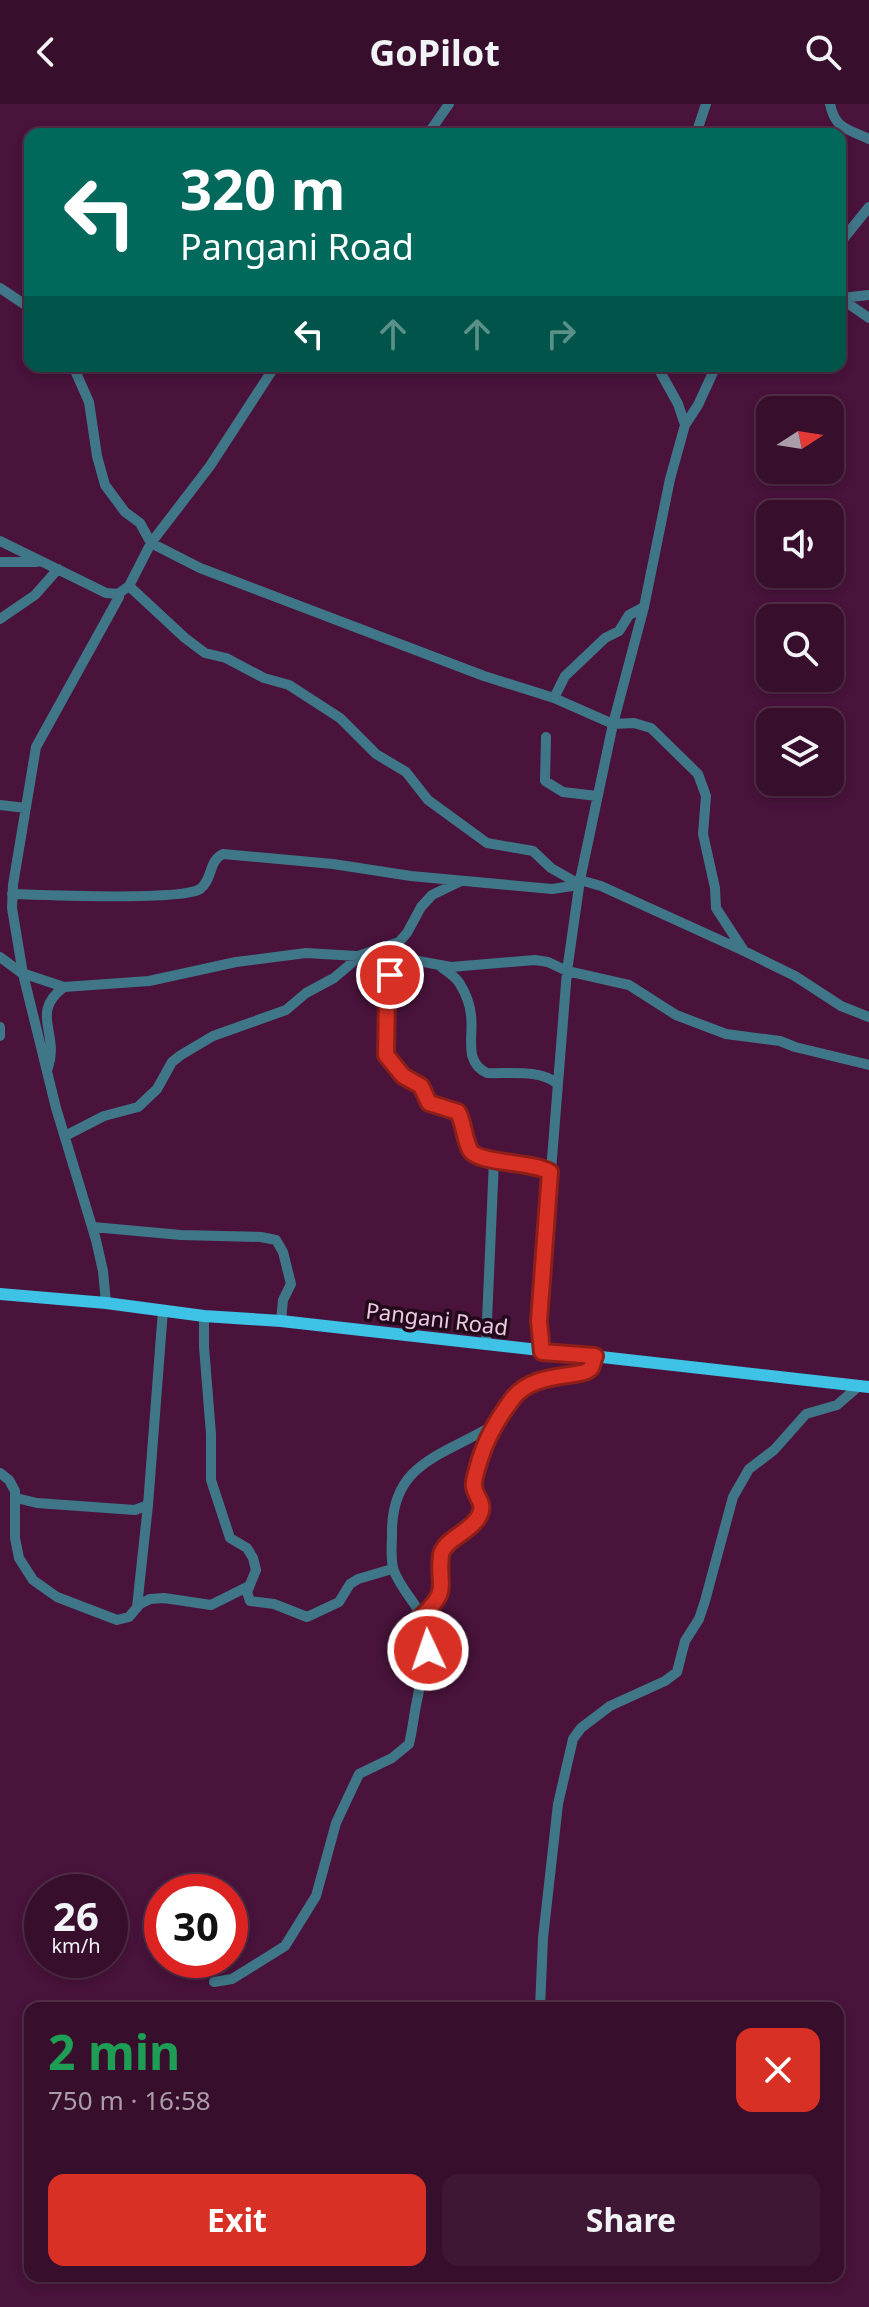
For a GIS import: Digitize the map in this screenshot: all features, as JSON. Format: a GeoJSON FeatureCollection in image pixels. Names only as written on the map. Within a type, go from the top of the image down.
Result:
{"type":"FeatureCollection","features":[{"type":"Feature","properties":{"kind":"main road","name":"Pangani Road"},"geometry":{"type":"LineString","coordinates":[[0,1294],[281,1321],[864,1386]]}},
{"type":"Feature","properties":{"kind":"street"},"geometry":{"type":"LineString","coordinates":[[432,128],[449,104]]}},
{"type":"Feature","properties":{"kind":"street"},"geometry":{"type":"LineString","coordinates":[[698,128],[706,104]]}},
{"type":"Feature","properties":{"kind":"street"},"geometry":{"type":"LineString","coordinates":[[830,104],[833,118],[846,128]]}},
{"type":"Feature","properties":{"kind":"street"},"geometry":{"type":"LineString","coordinates":[[846,128],[869,139]]}},
{"type":"Feature","properties":{"kind":"street"},"geometry":{"type":"LineString","coordinates":[[846,236],[869,207]]}},
{"type":"Feature","properties":{"kind":"street"},"geometry":{"type":"LineString","coordinates":[[0,288],[24,304]]}},
{"type":"Feature","properties":{"kind":"street"},"geometry":{"type":"LineString","coordinates":[[846,297],[869,295]]}},
{"type":"Feature","properties":{"kind":"street"},"geometry":{"type":"LineString","coordinates":[[846,302],[869,318]]}},
{"type":"Feature","properties":{"kind":"street"},"geometry":{"type":"LineString","coordinates":[[76,372],[89,402],[105,485],[125,512],[144,527],[151,543],[200,568],[484,676],[554,698],[613,724],[634,723],[651,728],[698,774],[706,796],[703,834],[715,888],[716,908],[744,951]]}},
{"type":"Feature","properties":{"kind":"street"},"geometry":{"type":"LineString","coordinates":[[0,541],[106,593],[118,594],[129,586],[151,543],[210,466],[271,372]]}},
{"type":"Feature","properties":{"kind":"street"},"geometry":{"type":"LineString","coordinates":[[660,372],[678,404],[685,425]]}},
{"type":"Feature","properties":{"kind":"street"},"geometry":{"type":"LineString","coordinates":[[542,1352],[539,1321],[557,1084],[567,971],[580,883],[613,724],[644,607],[670,479],[685,425],[713,372]]}},
{"type":"Feature","properties":{"kind":"street"},"geometry":{"type":"LineString","coordinates":[[0,562],[43,562]]}},
{"type":"Feature","properties":{"kind":"street"},"geometry":{"type":"LineString","coordinates":[[0,619],[35,595],[58,569]]}},
{"type":"Feature","properties":{"kind":"street"},"geometry":{"type":"LineString","coordinates":[[129,586],[205,653],[226,658],[264,678],[289,685],[340,718],[376,754],[406,772],[428,800],[487,843],[533,851],[551,868],[580,883],[601,886],[744,951],[795,976],[841,1006],[869,1017]]}},
{"type":"Feature","properties":{"kind":"street"},"geometry":{"type":"LineString","coordinates":[[106,1303],[103,1271],[93,1227],[22,974],[12,919],[12,890],[36,747],[84,663],[118,594]]}},
{"type":"Feature","properties":{"kind":"street"},"geometry":{"type":"LineString","coordinates":[[554,698],[565,676],[605,638],[619,631],[629,615],[644,607]]}},
{"type":"Feature","properties":{"kind":"street"},"geometry":{"type":"LineString","coordinates":[[546,737],[545,781],[563,792],[597,796]]}},
{"type":"Feature","properties":{"kind":"street"},"geometry":{"type":"LineString","coordinates":[[0,805],[26,808]]}},
{"type":"Feature","properties":{"kind":"street"},"geometry":{"type":"LineString","coordinates":[[0,881],[12,890],[139,896],[193,892],[204,885],[213,862],[223,854],[552,889],[580,883]]}},
{"type":"Feature","properties":{"kind":"street"},"geometry":{"type":"LineString","coordinates":[[65,1136],[104,1116],[138,1107],[157,1089],[172,1062],[181,1055],[213,1036],[286,1010],[306,993],[334,978],[361,955],[404,938],[421,907],[432,895],[463,881]]}},
{"type":"Feature","properties":{"kind":"street"},"geometry":{"type":"LineString","coordinates":[[0,958],[22,974],[64,987],[149,981],[224,964],[295,954],[375,956],[439,966],[468,967],[535,960],[567,971],[629,985],[676,1015],[726,1034],[780,1041],[869,1065]]}},
{"type":"Feature","properties":{"kind":"street"},"geometry":{"type":"LineString","coordinates":[[375,956],[387,967],[390,978],[385,1050],[388,1060],[403,1076],[421,1086],[429,1103],[458,1112],[467,1144],[474,1155],[544,1168],[551,1177]]}},
{"type":"Feature","properties":{"kind":"street"},"geometry":{"type":"LineString","coordinates":[[439,966],[455,977],[468,1000],[471,1055],[479,1070],[543,1077],[553,1079],[557,1084]]}},
{"type":"Feature","properties":{"kind":"street"},"geometry":{"type":"LineString","coordinates":[[48,1070],[53,1055],[46,1010],[50,1000],[64,987]]}},
{"type":"Feature","properties":{"kind":"street"},"geometry":{"type":"LineString","coordinates":[[0,1027],[0,1036]]}},
{"type":"Feature","properties":{"kind":"street"},"geometry":{"type":"LineString","coordinates":[[486,1344],[494,1160]]}},
{"type":"Feature","properties":{"kind":"street"},"geometry":{"type":"LineString","coordinates":[[93,1227],[276,1240],[283,1252],[291,1284],[283,1300],[281,1321]]}},
{"type":"Feature","properties":{"kind":"street"},"geometry":{"type":"LineString","coordinates":[[137,1607],[163,1310]]}},
{"type":"Feature","properties":{"kind":"street"},"geometry":{"type":"LineString","coordinates":[[204,1316],[211,1480],[230,1538],[247,1548],[253,1558],[255,1574],[247,1595],[250,1601],[274,1604],[307,1617],[339,1602],[350,1584],[358,1579],[392,1569]]}},
{"type":"Feature","properties":{"kind":"street"},"geometry":{"type":"LineString","coordinates":[[214,1982],[232,1979],[285,1946],[316,1896],[336,1823],[359,1774],[392,1758],[409,1744],[428,1650],[422,1616],[392,1569],[391,1517],[394,1504],[415,1470],[492,1426],[525,1385],[554,1375],[584,1373],[592,1367],[595,1356]]}},
{"type":"Feature","properties":{"kind":"street"},"geometry":{"type":"LineString","coordinates":[[540,2002],[543,1938],[558,1804],[573,1739],[581,1728],[610,1706],[665,1681],[677,1672],[685,1641],[705,1601],[726,1533],[733,1497],[749,1469],[774,1450],[806,1414],[837,1405],[864,1386]]}},
{"type":"Feature","properties":{"kind":"street"},"geometry":{"type":"LineString","coordinates":[[422,1616],[437,1602],[441,1592],[441,1553],[479,1517],[481,1503],[474,1483],[492,1426]]}},
{"type":"Feature","properties":{"kind":"street"},"geometry":{"type":"LineString","coordinates":[[0,1473],[12,1484],[16,1498],[15,1538],[19,1558],[43,1589],[73,1604],[117,1620],[129,1617],[143,1602],[164,1598],[202,1605],[216,1604],[225,1596],[249,1586]]}},
{"type":"Feature","properties":{"kind":"street"},"geometry":{"type":"LineString","coordinates":[[16,1498],[37,1503],[135,1510],[148,1505]]}},
{"type":"Feature","properties":{"kind":"route"},"geometry":{"type":"LineString","coordinates":[[390,975],[385,1050],[388,1060],[399,1068],[403,1076],[421,1086],[429,1103],[458,1112],[467,1144],[474,1155],[480,1159],[514,1161],[550,1172],[539,1340],[542,1352],[595,1356],[592,1367],[584,1373],[548,1376],[525,1385],[492,1426],[474,1483],[482,1509],[468,1529],[449,1541],[441,1553],[441,1592],[437,1602],[422,1616],[428,1636],[428,1650]]}}]}
